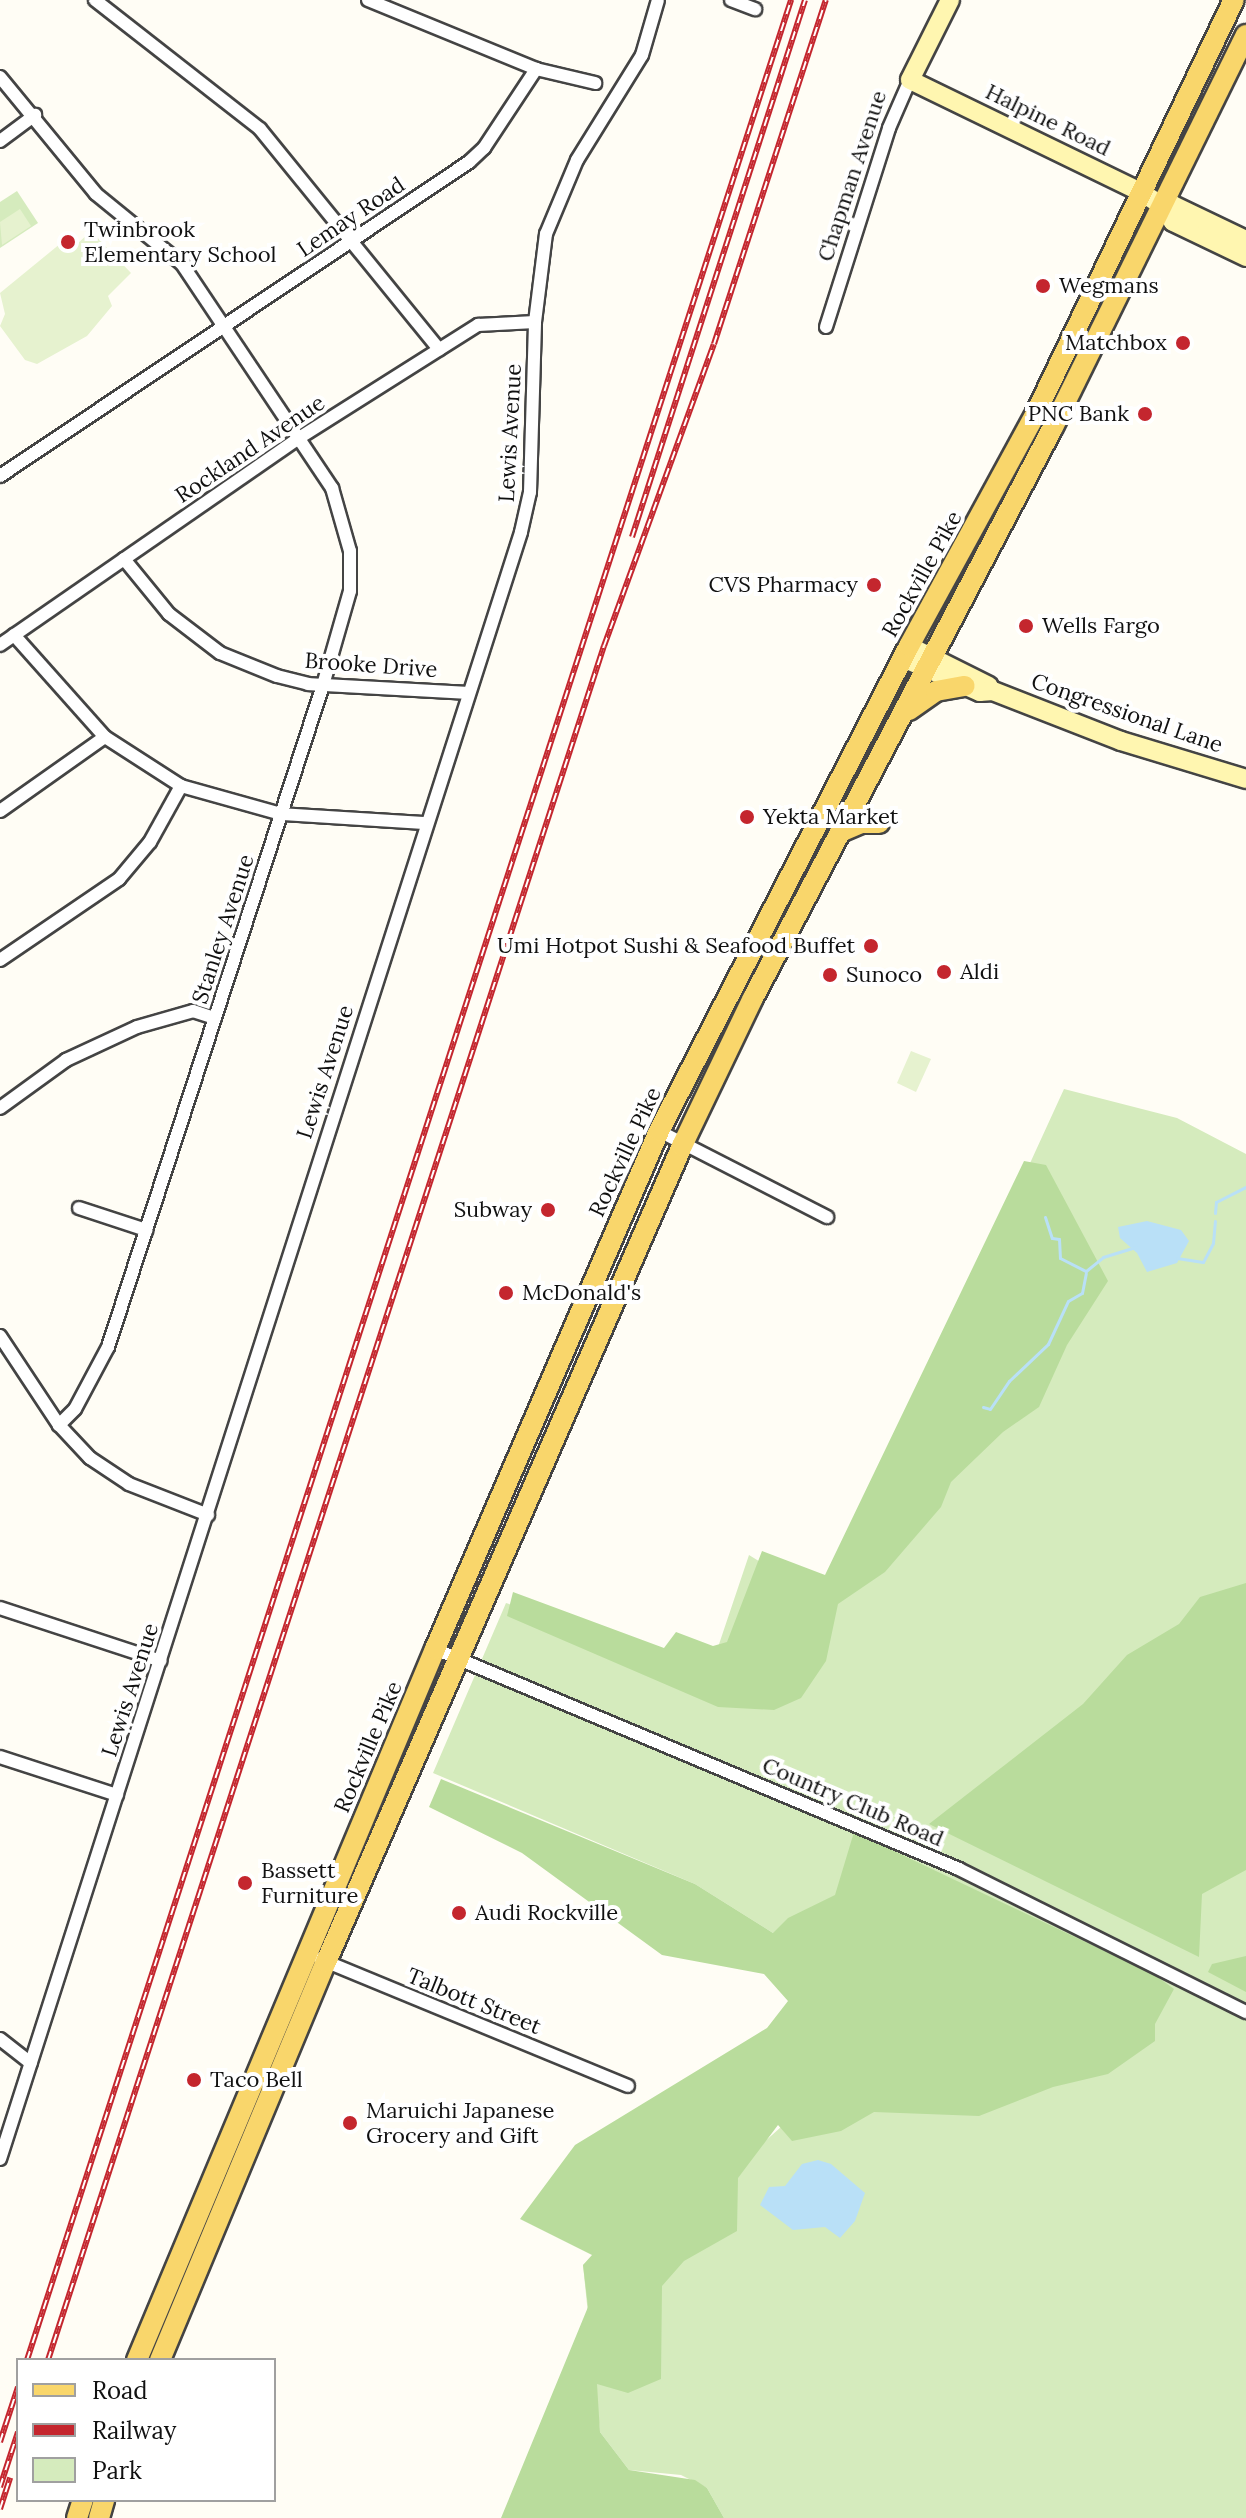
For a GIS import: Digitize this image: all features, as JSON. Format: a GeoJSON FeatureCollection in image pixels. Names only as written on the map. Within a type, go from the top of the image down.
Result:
{"type":"FeatureCollection","features":[{"type":"Feature","properties":{"kind":"main road","name":"Rockville Pike"},"geometry":{"type":"LineString","coordinates":[[138,2358],[435,1649],[659,1131],[906,652],[1034,417],[1234,0]]}},
{"type":"Feature","properties":{"kind":"main road"},"geometry":{"type":"LineString","coordinates":[[161,2358],[326,1962],[682,1146],[840,832],[931,664],[1164,207],[1246,35]]}},
{"type":"Feature","properties":{"kind":"main road"},"geometry":{"type":"LineString","coordinates":[[903,716],[936,691],[965,686]]}},
{"type":"Feature","properties":{"kind":"main road"},"geometry":{"type":"LineString","coordinates":[[840,832],[861,823],[879,823],[864,789]]}},
{"type":"Feature","properties":{"kind":"main road"},"geometry":{"type":"LineString","coordinates":[[373,1799],[393,1808]]}},
{"type":"Feature","properties":{"kind":"street"},"geometry":{"type":"LineString","coordinates":[[95,0],[260,129],[439,349]]}},
{"type":"Feature","properties":{"kind":"street"},"geometry":{"type":"LineString","coordinates":[[368,0],[536,69],[595,83]]}},
{"type":"Feature","properties":{"kind":"street","name":"Lewis Avenue"},"geometry":{"type":"LineString","coordinates":[[0,2159],[208,1515],[530,492],[535,322],[540,265],[557,204],[642,55],[658,0]]}},
{"type":"Feature","properties":{"kind":"street"},"geometry":{"type":"LineString","coordinates":[[731,0],[755,9]]}},
{"type":"Feature","properties":{"kind":"street","name":"Chapman Avenue"},"geometry":{"type":"LineString","coordinates":[[826,327],[889,128],[950,0]]}},
{"type":"Feature","properties":{"kind":"street","name":"Lemay Road"},"geometry":{"type":"LineString","coordinates":[[0,476],[223,324],[353,241],[484,148],[536,69]]}},
{"type":"Feature","properties":{"kind":"street","name":"Stanley Avenue"},"geometry":{"type":"LineString","coordinates":[[0,77],[35,115],[96,194],[182,264],[332,488],[350,551],[350,591],[323,685],[108,1347],[75,1409],[59,1425]]}},
{"type":"Feature","properties":{"kind":"street","name":"Halpine Road"},"geometry":{"type":"LineString","coordinates":[[910,80],[1141,192],[1164,207],[1173,222],[1246,257]]}},
{"type":"Feature","properties":{"kind":"street"},"geometry":{"type":"LineString","coordinates":[[0,141],[35,115]]}},
{"type":"Feature","properties":{"kind":"street","name":"Halpine Road"},"geometry":{"type":"LineString","coordinates":[[1164,207],[1173,205],[1246,240]]}},
{"type":"Feature","properties":{"kind":"street","name":"Rockland Avenue"},"geometry":{"type":"LineString","coordinates":[[0,645],[299,438],[478,325],[535,322]]}},
{"type":"Feature","properties":{"kind":"street","name":"Brooke Drive"},"geometry":{"type":"LineString","coordinates":[[124,559],[169,614],[220,653],[277,676],[323,685],[468,693]]}},
{"type":"Feature","properties":{"kind":"street"},"geometry":{"type":"LineString","coordinates":[[14,635],[105,737],[181,786],[281,814],[426,823]]}},
{"type":"Feature","properties":{"kind":"street","name":"Congressional Lane"},"geometry":{"type":"LineString","coordinates":[[906,652],[965,686],[993,691],[1121,741],[1246,779]]}},
{"type":"Feature","properties":{"kind":"street","name":"Congressional Lane"},"geometry":{"type":"LineString","coordinates":[[931,664],[983,680],[993,691]]}},
{"type":"Feature","properties":{"kind":"street"},"geometry":{"type":"LineString","coordinates":[[0,811],[105,737]]}},
{"type":"Feature","properties":{"kind":"street"},"geometry":{"type":"LineString","coordinates":[[0,960],[119,879],[150,842],[181,786]]}},
{"type":"Feature","properties":{"kind":"street"},"geometry":{"type":"LineString","coordinates":[[0,1108],[66,1060],[137,1027],[193,1011],[215,1018]]}},
{"type":"Feature","properties":{"kind":"street"},"geometry":{"type":"LineString","coordinates":[[659,1131],[682,1146],[827,1217]]}},
{"type":"Feature","properties":{"kind":"street"},"geometry":{"type":"LineString","coordinates":[[79,1208],[146,1230]]}},
{"type":"Feature","properties":{"kind":"street"},"geometry":{"type":"LineString","coordinates":[[0,1336],[59,1425],[90,1458],[129,1484],[208,1515]]}},
{"type":"Feature","properties":{"kind":"street"},"geometry":{"type":"LineString","coordinates":[[0,1608],[161,1661]]}},
{"type":"Feature","properties":{"kind":"street","name":"Country Club Road"},"geometry":{"type":"LineString","coordinates":[[435,1649],[959,1869],[1246,2012]]}},
{"type":"Feature","properties":{"kind":"street"},"geometry":{"type":"LineString","coordinates":[[0,1757],[117,1795]]}},
{"type":"Feature","properties":{"kind":"street","name":"Talbott Street"},"geometry":{"type":"LineString","coordinates":[[306,1953],[628,2086]]}},
{"type":"Feature","properties":{"kind":"street"},"geometry":{"type":"LineString","coordinates":[[0,2039],[31,2063]]}},
{"type":"Feature","properties":{"kind":"green space"},"geometry":{"type":"Polygon","coordinates":[[[17,191],[38,223],[0,248],[0,202],[17,191]]]}},
{"type":"Feature","properties":{"kind":"green space"},"geometry":{"type":"Polygon","coordinates":[[[20,209],[31,226],[2,245],[0,222],[20,209]]]}},
{"type":"Feature","properties":{"kind":"green space"},"geometry":{"type":"Polygon","coordinates":[[[91,231],[131,273],[108,296],[112,306],[87,336],[37,364],[25,360],[0,326],[5,314],[0,293],[66,239],[75,246],[91,231]]]}},
{"type":"Feature","properties":{"kind":"green space"},"geometry":{"type":"Polygon","coordinates":[[[911,1051],[931,1059],[916,1092],[897,1083],[911,1051]]]}},
{"type":"Feature","properties":{"kind":"green space"},"geometry":{"type":"Polygon","coordinates":[[[1064,1089],[1177,1118],[1246,1154],[1246,2518],[724,2518],[707,2488],[681,2475],[629,2470],[600,2432],[583,2265],[762,2144],[810,2101],[773,1933],[695,1884],[433,1773],[506,1603],[668,1657],[712,1665],[749,1555],[818,1598],[896,1456],[1064,1089]]]}},
{"type":"Feature","properties":{"kind":"green space"},"geometry":{"type":"Polygon","coordinates":[[[1024,1161],[1046,1165],[1108,1281],[1067,1345],[1039,1407],[1003,1432],[951,1482],[941,1507],[885,1572],[838,1604],[826,1661],[801,1698],[774,1710],[718,1707],[507,1616],[513,1592],[664,1648],[676,1632],[713,1646],[727,1642],[762,1551],[825,1575],[1024,1161]]]}},
{"type":"Feature","properties":{"kind":"green space"},"geometry":{"type":"Polygon","coordinates":[[[1246,1583],[1246,1870],[1202,1894],[1199,1957],[929,1824],[1083,1704],[1127,1655],[1179,1624],[1200,1597],[1246,1583]]]}},
{"type":"Feature","properties":{"kind":"green space"},"geometry":{"type":"Polygon","coordinates":[[[441,1779],[695,1884],[773,1933],[788,1918],[835,1895],[854,1832],[1155,1975],[1174,1989],[1155,2024],[1155,2041],[1108,2074],[1053,2087],[979,2116],[874,2112],[841,2131],[792,2141],[778,2125],[738,2178],[737,2231],[684,2261],[662,2286],[661,2379],[628,2393],[597,2384],[600,2432],[629,2470],[695,2480],[707,2488],[724,2518],[501,2518],[588,2307],[583,2265],[592,2255],[520,2219],[575,2145],[767,2028],[788,2001],[764,1974],[662,1955],[522,1853],[429,1807],[441,1779]]]}},
{"type":"Feature","properties":{"kind":"green space"},"geometry":{"type":"Polygon","coordinates":[[[1246,1956],[1246,1992],[1208,1972],[1212,1964],[1246,1956]]]}},
{"type":"Feature","properties":{"kind":"water"},"geometry":{"type":"Polygon","coordinates":[[[1147,1221],[1181,1230],[1189,1241],[1177,1263],[1147,1272],[1137,1253],[1120,1238],[1118,1227],[1147,1221]]]}},
{"type":"Feature","properties":{"kind":"water"},"geometry":{"type":"Polygon","coordinates":[[[818,2160],[831,2164],[865,2193],[855,2221],[840,2238],[825,2227],[793,2230],[760,2205],[769,2187],[785,2186],[802,2164],[818,2160]]]}},
{"type":"Feature","properties":{"kind":"waterway"},"geometry":{"type":"LineString","coordinates":[[1215,1213],[1216,1202],[1246,1187]]}},
{"type":"Feature","properties":{"kind":"waterway"},"geometry":{"type":"LineString","coordinates":[[1045,1217],[1052,1238],[1059,1239],[1060,1258],[1086,1271],[1103,1257],[1136,1247]]}},
{"type":"Feature","properties":{"kind":"waterway"},"geometry":{"type":"LineString","coordinates":[[1177,1258],[1203,1262],[1213,1243],[1215,1221]]}},
{"type":"Feature","properties":{"kind":"waterway"},"geometry":{"type":"LineString","coordinates":[[983,1407],[990,1409],[1009,1381],[1048,1344],[1068,1301],[1082,1293],[1086,1273]]}},
{"type":"Feature","properties":{"kind":"railway"},"geometry":{"type":"LineString","coordinates":[[28,2358],[791,0]]}},
{"type":"Feature","properties":{"kind":"railway"},"geometry":{"type":"LineString","coordinates":[[632,537],[805,0]]}},
{"type":"Feature","properties":{"kind":"railway"},"geometry":{"type":"LineString","coordinates":[[49,2358],[604,646],[714,344],[826,0]]}},
{"type":"Feature","properties":{"kind":"railway"},"geometry":{"type":"LineString","coordinates":[[0,2442],[16,2393]]}},
{"type":"Feature","properties":{"kind":"railway"},"geometry":{"type":"LineString","coordinates":[[0,2487],[16,2438]]}},
{"type":"Feature","properties":{"kind":"railway"},"geometry":{"type":"LineString","coordinates":[[0,2509],[10,2478]]}},
{"type":"Feature","properties":{"kind":"place","name":"Twinbrook Elementary School"},"geometry":{"type":"Point","coordinates":[68,242]}},
{"type":"Feature","properties":{"kind":"place","name":"Wegmans"},"geometry":{"type":"Point","coordinates":[1043,286]}},
{"type":"Feature","properties":{"kind":"place","name":"Matchbox"},"geometry":{"type":"Point","coordinates":[1183,343]}},
{"type":"Feature","properties":{"kind":"place","name":"PNC Bank"},"geometry":{"type":"Point","coordinates":[1145,414]}},
{"type":"Feature","properties":{"kind":"place","name":"CVS Pharmacy"},"geometry":{"type":"Point","coordinates":[874,585]}},
{"type":"Feature","properties":{"kind":"place","name":"Wells Fargo"},"geometry":{"type":"Point","coordinates":[1026,626]}},
{"type":"Feature","properties":{"kind":"place","name":"Yekta Market"},"geometry":{"type":"Point","coordinates":[747,817]}},
{"type":"Feature","properties":{"kind":"place","name":"Umi Hotpot Sushi & Seafood Buffet"},"geometry":{"type":"Point","coordinates":[871,946]}},
{"type":"Feature","properties":{"kind":"place","name":"Aldi"},"geometry":{"type":"Point","coordinates":[944,972]}},
{"type":"Feature","properties":{"kind":"place","name":"Sunoco"},"geometry":{"type":"Point","coordinates":[830,975]}},
{"type":"Feature","properties":{"kind":"place","name":"Subway"},"geometry":{"type":"Point","coordinates":[548,1210]}},
{"type":"Feature","properties":{"kind":"place","name":"McDonald's"},"geometry":{"type":"Point","coordinates":[506,1293]}},
{"type":"Feature","properties":{"kind":"place","name":"Bassett Furniture"},"geometry":{"type":"Point","coordinates":[245,1883]}},
{"type":"Feature","properties":{"kind":"place","name":"Audi Rockville"},"geometry":{"type":"Point","coordinates":[459,1913]}},
{"type":"Feature","properties":{"kind":"place","name":"Taco Bell"},"geometry":{"type":"Point","coordinates":[194,2080]}},
{"type":"Feature","properties":{"kind":"place","name":"Maruichi Japanese Grocery and Gift"},"geometry":{"type":"Point","coordinates":[350,2123]}}]}
